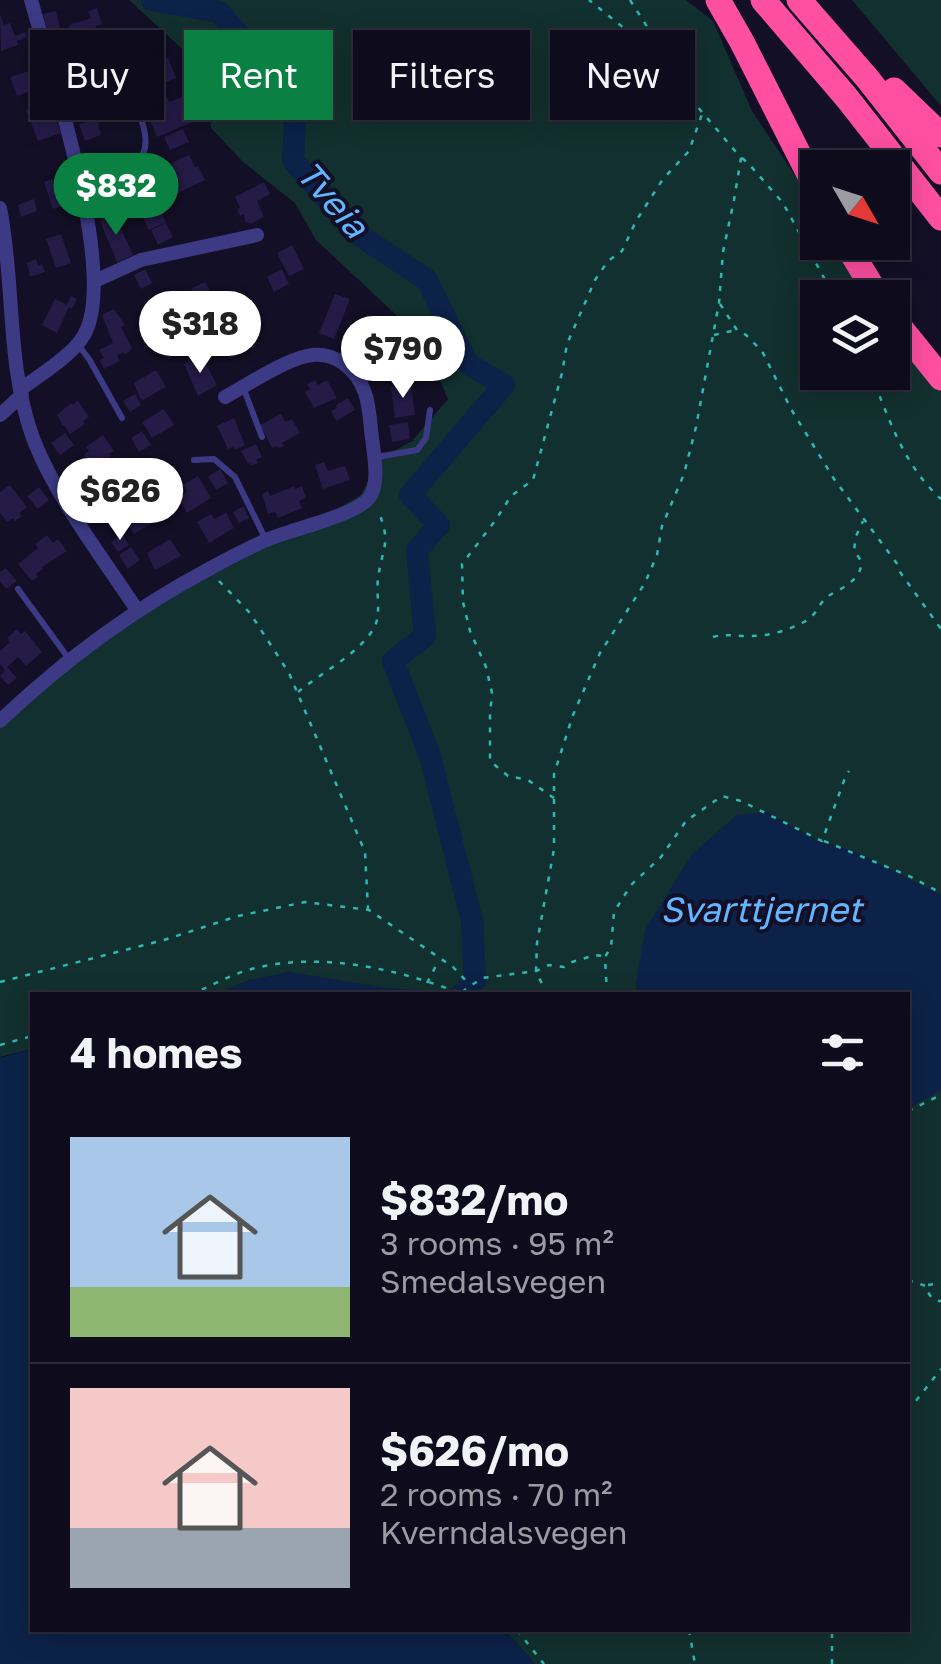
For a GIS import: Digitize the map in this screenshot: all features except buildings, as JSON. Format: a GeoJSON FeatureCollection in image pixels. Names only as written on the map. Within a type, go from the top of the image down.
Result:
{"type":"FeatureCollection","features":[{"type":"Feature","properties":{"kind":"highway"},"geometry":{"type":"LineString","coordinates":[[718,0],[800,156]]}},
{"type":"Feature","properties":{"kind":"highway"},"geometry":{"type":"LineString","coordinates":[[763,0],[857,110],[941,218]]}},
{"type":"Feature","properties":{"kind":"highway"},"geometry":{"type":"LineString","coordinates":[[800,0],[941,135]]}},
{"type":"Feature","properties":{"kind":"highway"},"geometry":{"type":"LineString","coordinates":[[800,0],[941,172]]}},
{"type":"Feature","properties":{"kind":"highway"},"geometry":{"type":"LineString","coordinates":[[910,339],[941,378]]}},
{"type":"Feature","properties":{"kind":"street"},"geometry":{"type":"LineString","coordinates":[[3,409],[78,345],[91,321],[94,281],[94,256],[79,178],[31,0]]}},
{"type":"Feature","properties":{"kind":"street"},"geometry":{"type":"LineString","coordinates":[[1,219],[21,392],[34,438],[63,496],[137,610]]}},
{"type":"Feature","properties":{"kind":"street"},"geometry":{"type":"LineString","coordinates":[[94,281],[141,260],[258,234]]}},
{"type":"Feature","properties":{"kind":"street"},"geometry":{"type":"LineString","coordinates":[[0,721],[69,660],[137,610],[266,540],[347,511],[371,496],[374,458],[366,396],[351,368],[337,359],[308,356],[225,397]]}},
{"type":"Feature","properties":{"kind":"lane"},"geometry":{"type":"LineString","coordinates":[[79,178],[124,167],[145,154],[148,144],[141,120]]}},
{"type":"Feature","properties":{"kind":"lane"},"geometry":{"type":"LineString","coordinates":[[78,345],[122,418]]}},
{"type":"Feature","properties":{"kind":"lane"},"geometry":{"type":"LineString","coordinates":[[243,387],[262,436]]}},
{"type":"Feature","properties":{"kind":"lane"},"geometry":{"type":"LineString","coordinates":[[374,458],[416,450],[426,438],[430,410]]}},
{"type":"Feature","properties":{"kind":"lane"},"geometry":{"type":"LineString","coordinates":[[194,460],[214,460],[235,477],[266,540]]}},
{"type":"Feature","properties":{"kind":"lane"},"geometry":{"type":"LineString","coordinates":[[18,588],[69,660]]}},
{"type":"Feature","properties":{"kind":"path"},"geometry":{"type":"LineString","coordinates":[[589,0],[645,45],[748,162],[783,204],[824,280]]}},
{"type":"Feature","properties":{"kind":"path"},"geometry":{"type":"LineString","coordinates":[[630,0],[703,113]]}},
{"type":"Feature","properties":{"kind":"path"},"geometry":{"type":"LineString","coordinates":[[554,798],[528,780],[508,776],[490,760],[492,694],[463,602],[462,564],[511,496],[533,480],[567,344],[595,280],[608,261],[622,251],[662,179],[690,152],[703,113]]}},
{"type":"Feature","properties":{"kind":"path"},"geometry":{"type":"LineString","coordinates":[[546,992],[536,971],[537,943],[554,850],[554,774],[573,715],[600,653],[645,582],[657,555],[662,526],[684,474],[720,303],[722,252],[741,158]]}},
{"type":"Feature","properties":{"kind":"path"},"geometry":{"type":"LineString","coordinates":[[720,303],[736,330],[762,352],[834,479],[941,630]]}},
{"type":"Feature","properties":{"kind":"path"},"geometry":{"type":"LineString","coordinates":[[713,335],[736,330]]}},
{"type":"Feature","properties":{"kind":"path"},"geometry":{"type":"LineString","coordinates":[[877,390],[915,473],[941,500]]}},
{"type":"Feature","properties":{"kind":"path"},"geometry":{"type":"LineString","coordinates":[[297,692],[353,654],[376,624],[386,531],[371,496]]}},
{"type":"Feature","properties":{"kind":"path"},"geometry":{"type":"LineString","coordinates":[[713,637],[772,633],[812,617],[822,600],[850,584],[861,567],[854,550],[864,520]]}},
{"type":"Feature","properties":{"kind":"path"},"geometry":{"type":"LineString","coordinates":[[208,570],[250,612],[289,674],[365,852],[368,910]]}},
{"type":"Feature","properties":{"kind":"path"},"geometry":{"type":"LineString","coordinates":[[822,841],[850,770]]}},
{"type":"Feature","properties":{"kind":"path"},"geometry":{"type":"LineString","coordinates":[[607,992],[605,957],[612,948],[614,912],[631,884],[661,857],[686,821],[722,796],[742,801],[941,893]]}},
{"type":"Feature","properties":{"kind":"path"},"geometry":{"type":"LineString","coordinates":[[0,982],[164,940],[238,916],[306,902],[368,910],[450,965],[469,985]]}},
{"type":"Feature","properties":{"kind":"path"},"geometry":{"type":"LineString","coordinates":[[464,992],[482,978],[536,971],[550,965],[564,967],[596,955],[605,957]]}},
{"type":"Feature","properties":{"kind":"path"},"geometry":{"type":"LineString","coordinates":[[427,983],[440,958]]}},
{"type":"Feature","properties":{"kind":"path"},"geometry":{"type":"LineString","coordinates":[[197,992],[248,970],[303,962],[373,967],[457,992]]}},
{"type":"Feature","properties":{"kind":"path"},"geometry":{"type":"LineString","coordinates":[[0,1045],[30,1037]]}},
{"type":"Feature","properties":{"kind":"path"},"geometry":{"type":"LineString","coordinates":[[910,1111],[941,1096]]}},
{"type":"Feature","properties":{"kind":"path"},"geometry":{"type":"LineString","coordinates":[[910,1281],[926,1286],[941,1283]]}},
{"type":"Feature","properties":{"kind":"path"},"geometry":{"type":"LineString","coordinates":[[926,1286],[929,1295],[941,1302]]}},
{"type":"Feature","properties":{"kind":"path"},"geometry":{"type":"LineString","coordinates":[[910,1408],[941,1369]]}},
{"type":"Feature","properties":{"kind":"path"},"geometry":{"type":"LineString","coordinates":[[519,1632],[544,1664]]}},
{"type":"Feature","properties":{"kind":"path"},"geometry":{"type":"LineString","coordinates":[[689,1632],[695,1664]]}},
{"type":"Feature","properties":{"kind":"path"},"geometry":{"type":"LineString","coordinates":[[832,1632],[832,1664]]}},
{"type":"Feature","properties":{"kind":"green space"},"geometry":{"type":"Polygon","coordinates":[[[129,0],[686,0],[713,21],[752,111],[800,183],[800,260],[852,260],[865,280],[800,280],[800,390],[910,390],[910,346],[941,392],[941,895],[853,851],[818,841],[766,812],[636,983],[638,992],[440,992],[250,980],[222,992],[30,992],[30,1050],[0,1057],[0,717],[60,658],[202,566],[295,533],[361,495],[379,459],[412,441],[448,399],[422,339],[316,240],[295,203],[243,162],[211,128],[210,120],[333,120],[333,30],[184,30],[184,51],[129,0]]]}},
{"type":"Feature","properties":{"kind":"green space"},"geometry":{"type":"Polygon","coordinates":[[[852,0],[941,0],[941,106],[852,0]]]}},
{"type":"Feature","properties":{"kind":"green space"},"geometry":{"type":"Polygon","coordinates":[[[941,1090],[941,1664],[535,1664],[507,1632],[910,1632],[910,1107],[941,1090]]]}},
{"type":"Feature","properties":{"kind":"water","name":"Svarttjernet"},"geometry":{"type":"Polygon","coordinates":[[[766,812],[818,841],[853,851],[941,895],[941,1090],[910,1107],[910,992],[638,992],[645,930],[692,854],[737,815],[766,812]]]}},
{"type":"Feature","properties":{"kind":"water"},"geometry":{"type":"Polygon","coordinates":[[[289,972],[387,988],[442,992],[222,992],[250,980],[289,972]]]}},
{"type":"Feature","properties":{"kind":"water"},"geometry":{"type":"Polygon","coordinates":[[[30,1050],[30,1632],[507,1632],[535,1664],[0,1664],[0,1058],[30,1050]]]}},
{"type":"Feature","properties":{"kind":"waterway","name":"Tveia"},"geometry":{"type":"LineString","coordinates":[[152,0],[219,12],[296,100],[293,161],[359,235],[427,280],[468,364],[504,385],[410,495],[439,525],[417,550],[425,636],[393,661],[430,756],[472,921],[475,981],[464,992]]}}]}
